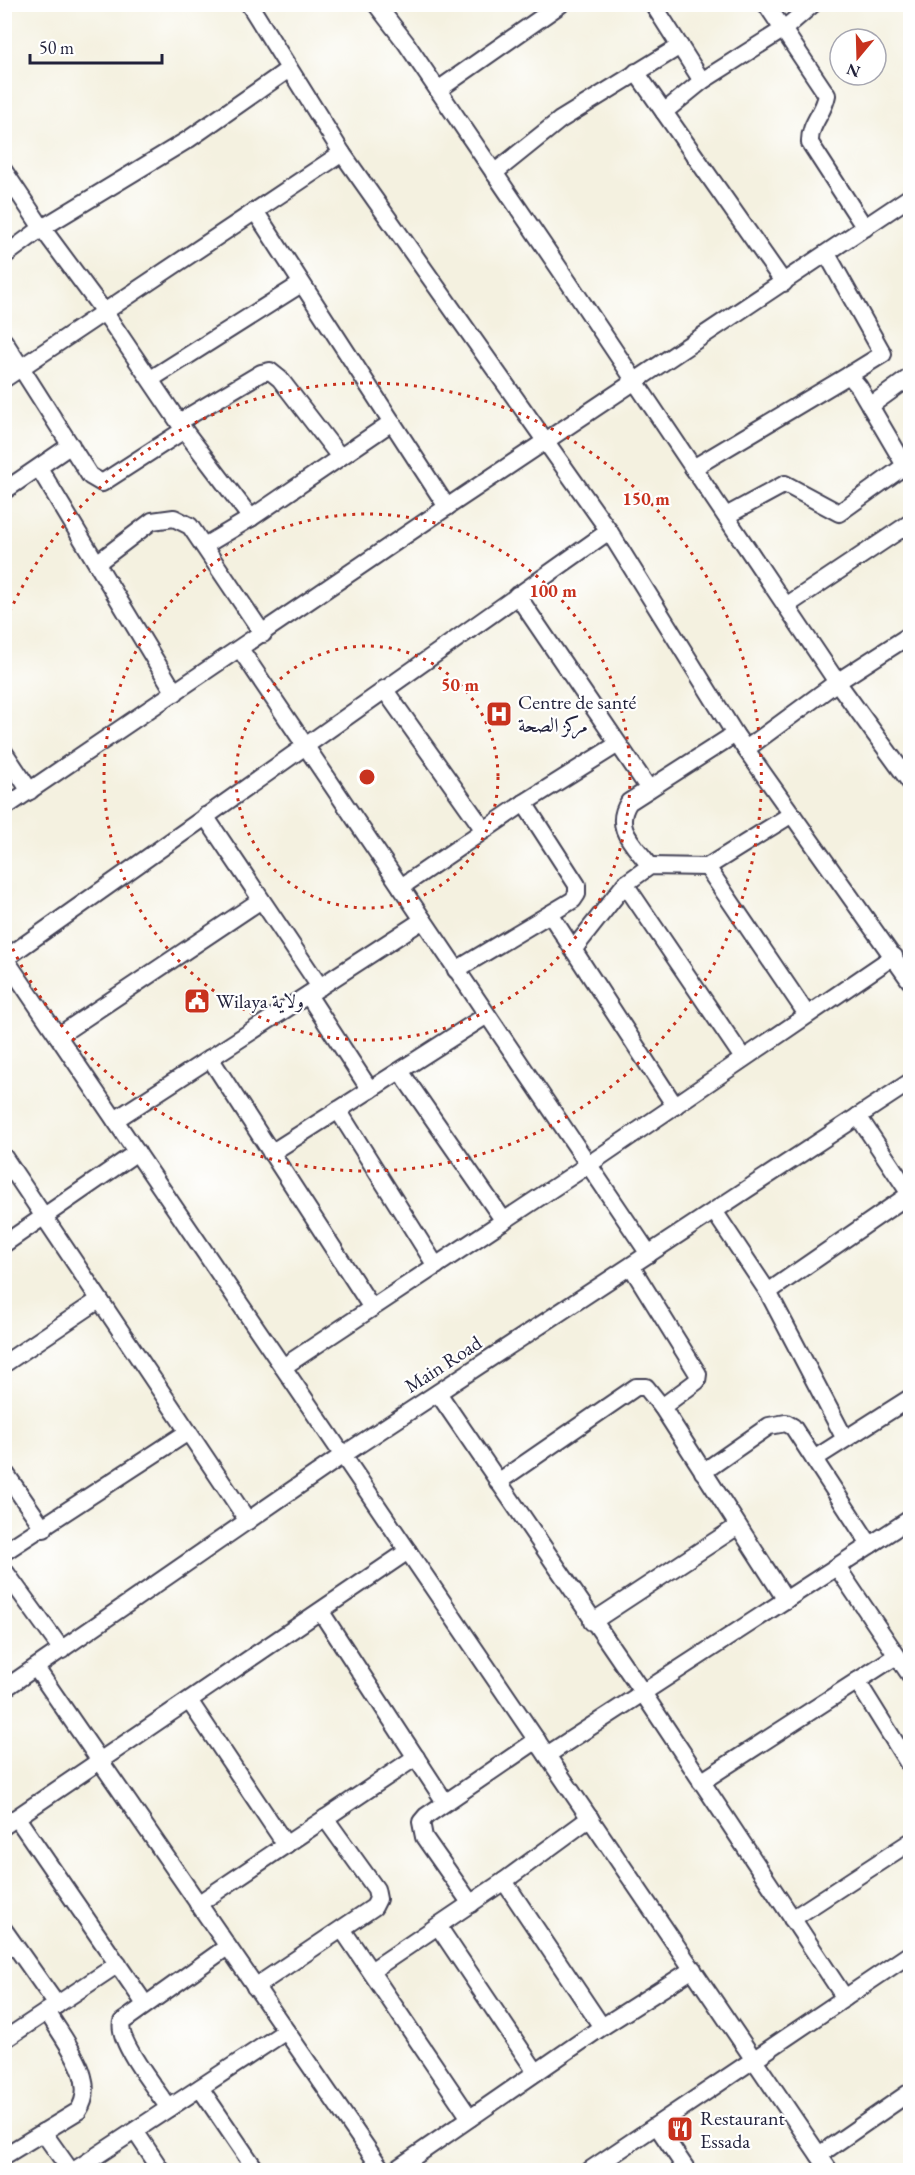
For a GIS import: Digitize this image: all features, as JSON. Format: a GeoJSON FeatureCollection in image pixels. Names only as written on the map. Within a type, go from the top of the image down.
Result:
{"type":"FeatureCollection","features":[{"type":"Feature","properties":{"kind":"street"},"geometry":{"type":"LineString","coordinates":[[249,4],[342,153],[609,531],[735,734],[910,981]]}},
{"type":"Feature","properties":{"kind":"street"},"geometry":{"type":"LineString","coordinates":[[376,4],[438,90],[837,682],[906,764],[910,782]]}},
{"type":"Feature","properties":{"kind":"street"},"geometry":{"type":"LineString","coordinates":[[438,90],[561,4]]}},
{"type":"Feature","properties":{"kind":"street"},"geometry":{"type":"LineString","coordinates":[[653,4],[702,81]]}},
{"type":"Feature","properties":{"kind":"street"},"geometry":{"type":"LineString","coordinates":[[766,4],[827,95],[826,104],[809,130],[810,143],[865,228]]}},
{"type":"Feature","properties":{"kind":"street"},"geometry":{"type":"LineString","coordinates":[[664,112],[702,81],[784,29],[813,4]]}},
{"type":"Feature","properties":{"kind":"street"},"geometry":{"type":"LineString","coordinates":[[494,173],[560,120],[680,46]]}},
{"type":"Feature","properties":{"kind":"street"},"geometry":{"type":"LineString","coordinates":[[4,256],[42,228],[189,139],[289,69]]}},
{"type":"Feature","properties":{"kind":"street"},"geometry":{"type":"LineString","coordinates":[[636,72],[784,283]]}},
{"type":"Feature","properties":{"kind":"street"},"geometry":{"type":"LineString","coordinates":[[4,379],[342,153]]}},
{"type":"Feature","properties":{"kind":"street"},"geometry":{"type":"LineString","coordinates":[[4,171],[182,426],[250,518]]}},
{"type":"Feature","properties":{"kind":"street"},"geometry":{"type":"LineString","coordinates":[[4,808],[447,507],[909,201]]}},
{"type":"Feature","properties":{"kind":"street"},"geometry":{"type":"LineString","coordinates":[[255,212],[447,507]]}},
{"type":"Feature","properties":{"kind":"street"},"geometry":{"type":"LineString","coordinates":[[693,468],[884,354],[827,254]]}},
{"type":"Feature","properties":{"kind":"street"},"geometry":{"type":"LineString","coordinates":[[151,379],[301,285]]}},
{"type":"Feature","properties":{"kind":"street"},"geometry":{"type":"LineString","coordinates":[[4,341],[90,476],[102,483],[261,373],[270,371],[280,379],[340,457]]}},
{"type":"Feature","properties":{"kind":"street"},"geometry":{"type":"LineString","coordinates":[[726,516],[785,484],[832,512],[839,513],[909,467],[849,375]]}},
{"type":"Feature","properties":{"kind":"street"},"geometry":{"type":"LineString","coordinates":[[870,406],[910,377]]}},
{"type":"Feature","properties":{"kind":"street"},"geometry":{"type":"LineString","coordinates":[[204,546],[250,518],[392,422]]}},
{"type":"Feature","properties":{"kind":"street"},"geometry":{"type":"LineString","coordinates":[[4,491],[71,446]]}},
{"type":"Feature","properties":{"kind":"street"},"geometry":{"type":"LineString","coordinates":[[39,468],[175,693]]}},
{"type":"Feature","properties":{"kind":"street"},"geometry":{"type":"LineString","coordinates":[[97,563],[152,521],[174,518],[190,526],[262,634]]}},
{"type":"Feature","properties":{"kind":"street"},"geometry":{"type":"LineString","coordinates":[[786,606],[910,523]]}},
{"type":"Feature","properties":{"kind":"street"},"geometry":{"type":"LineString","coordinates":[[609,531],[5,958],[829,2170]]}},
{"type":"Feature","properties":{"kind":"street"},"geometry":{"type":"LineString","coordinates":[[517,596],[649,789]]}},
{"type":"Feature","properties":{"kind":"street"},"geometry":{"type":"LineString","coordinates":[[746,749],[837,682],[910,635]]}},
{"type":"Feature","properties":{"kind":"street"},"geometry":{"type":"LineString","coordinates":[[240,649],[649,1254]]}},
{"type":"Feature","properties":{"kind":"street"},"geometry":{"type":"LineString","coordinates":[[384,689],[484,830]]}},
{"type":"Feature","properties":{"kind":"street"},"geometry":{"type":"LineString","coordinates":[[650,866],[623,828],[621,821],[629,801],[735,734]]}},
{"type":"Feature","properties":{"kind":"street"},"geometry":{"type":"LineString","coordinates":[[401,887],[524,803],[618,744]]}},
{"type":"Feature","properties":{"kind":"street"},"geometry":{"type":"LineString","coordinates":[[4,752],[30,791]]}},
{"type":"Feature","properties":{"kind":"street"},"geometry":{"type":"LineString","coordinates":[[456,970],[573,900],[577,894],[577,885],[524,803]]}},
{"type":"Feature","properties":{"kind":"street"},"geometry":{"type":"LineString","coordinates":[[573,951],[625,884],[650,866],[707,867],[792,814]]}},
{"type":"Feature","properties":{"kind":"street"},"geometry":{"type":"LineString","coordinates":[[205,816],[261,900],[370,1090]]}},
{"type":"Feature","properties":{"kind":"street"},"geometry":{"type":"LineString","coordinates":[[707,867],[806,1013]]}},
{"type":"Feature","properties":{"kind":"street"},"geometry":{"type":"LineString","coordinates":[[625,884],[742,1058]]}},
{"type":"Feature","properties":{"kind":"street"},"geometry":{"type":"LineString","coordinates":[[58,1036],[261,900]]}},
{"type":"Feature","properties":{"kind":"street"},"geometry":{"type":"LineString","coordinates":[[550,914],[675,1106]]}},
{"type":"Feature","properties":{"kind":"street"},"geometry":{"type":"LineString","coordinates":[[115,1120],[423,920]]}},
{"type":"Feature","properties":{"kind":"street"},"geometry":{"type":"LineString","coordinates":[[283,1367],[588,1165],[806,1013],[894,956]]}},
{"type":"Feature","properties":{"kind":"street"},"geometry":{"type":"LineString","coordinates":[[271,1153],[487,1015]]}},
{"type":"Feature","properties":{"kind":"street"},"geometry":{"type":"LineString","coordinates":[[210,1059],[372,1308]]}},
{"type":"Feature","properties":{"kind":"street"},"geometry":{"type":"LineString","coordinates":[[400,1071],[504,1221]]}},
{"type":"Feature","properties":{"kind":"street","name":"Main Road"},"geometry":{"type":"LineString","coordinates":[[4,1689],[343,1455],[910,1082]]}},
{"type":"Feature","properties":{"kind":"street"},"geometry":{"type":"LineString","coordinates":[[338,1110],[436,1266]]}},
{"type":"Feature","properties":{"kind":"street"},"geometry":{"type":"LineString","coordinates":[[768,1292],[910,1194],[858,1116]]}},
{"type":"Feature","properties":{"kind":"street"},"geometry":{"type":"LineString","coordinates":[[4,1244],[137,1152]]}},
{"type":"Feature","properties":{"kind":"street"},"geometry":{"type":"LineString","coordinates":[[4,1157],[248,1521]]}},
{"type":"Feature","properties":{"kind":"street"},"geometry":{"type":"LineString","coordinates":[[714,1211],[768,1292],[845,1439]]}},
{"type":"Feature","properties":{"kind":"street"},"geometry":{"type":"LineString","coordinates":[[630,1266],[698,1374],[697,1381],[662,1407]]}},
{"type":"Feature","properties":{"kind":"street"},"geometry":{"type":"LineString","coordinates":[[4,1364],[99,1300]]}},
{"type":"Feature","properties":{"kind":"street"},"geometry":{"type":"LineString","coordinates":[[498,1482],[636,1387],[646,1387],[662,1407],[786,1600]]}},
{"type":"Feature","properties":{"kind":"street"},"geometry":{"type":"LineString","coordinates":[[438,1393],[592,1622],[643,1693],[845,1998]]}},
{"type":"Feature","properties":{"kind":"street"},"geometry":{"type":"LineString","coordinates":[[814,1459],[910,1398]]}},
{"type":"Feature","properties":{"kind":"street"},"geometry":{"type":"LineString","coordinates":[[703,1472],[776,1423],[786,1422],[793,1427],[870,1545]]}},
{"type":"Feature","properties":{"kind":"street"},"geometry":{"type":"LineString","coordinates":[[4,1552],[44,1529],[188,1432]]}},
{"type":"Feature","properties":{"kind":"street"},"geometry":{"type":"LineString","coordinates":[[4,1471],[44,1529]]}},
{"type":"Feature","properties":{"kind":"street"},"geometry":{"type":"LineString","coordinates":[[547,1755],[910,1519]]}},
{"type":"Feature","properties":{"kind":"street"},"geometry":{"type":"LineString","coordinates":[[592,1622],[738,1526]]}},
{"type":"Feature","properties":{"kind":"street"},"geometry":{"type":"LineString","coordinates":[[145,2004],[118,1964],[11,1822],[190,1702],[408,1551]]}},
{"type":"Feature","properties":{"kind":"street"},"geometry":{"type":"LineString","coordinates":[[837,1567],[910,1675]]}},
{"type":"Feature","properties":{"kind":"street"},"geometry":{"type":"LineString","coordinates":[[4,1570],[62,1650]]}},
{"type":"Feature","properties":{"kind":"street"},"geometry":{"type":"LineString","coordinates":[[321,1612],[445,1802]]}},
{"type":"Feature","properties":{"kind":"street"},"geometry":{"type":"LineString","coordinates":[[701,1782],[896,1656]]}},
{"type":"Feature","properties":{"kind":"street"},"geometry":{"type":"LineString","coordinates":[[36,1668],[382,2170]]}},
{"type":"Feature","properties":{"kind":"street"},"geometry":{"type":"LineString","coordinates":[[857,1681],[910,1766]]}},
{"type":"Feature","properties":{"kind":"street"},"geometry":{"type":"LineString","coordinates":[[190,1702],[286,1845]]}},
{"type":"Feature","properties":{"kind":"street"},"geometry":{"type":"LineString","coordinates":[[471,1904],[421,1830],[421,1822],[445,1802],[537,1740]]}},
{"type":"Feature","properties":{"kind":"street"},"geometry":{"type":"LineString","coordinates":[[198,1904],[416,1756]]}},
{"type":"Feature","properties":{"kind":"street"},"geometry":{"type":"LineString","coordinates":[[255,1987],[374,1907],[378,1899],[376,1889],[325,1818]]}},
{"type":"Feature","properties":{"kind":"street"},"geometry":{"type":"LineString","coordinates":[[371,1971],[504,1881],[590,1818]]}},
{"type":"Feature","properties":{"kind":"street"},"geometry":{"type":"LineString","coordinates":[[792,1919],[910,1842]]}},
{"type":"Feature","properties":{"kind":"street"},"geometry":{"type":"LineString","coordinates":[[504,1881],[602,2027]]}},
{"type":"Feature","properties":{"kind":"street"},"geometry":{"type":"LineString","coordinates":[[438,1926],[536,2072]]}},
{"type":"Feature","properties":{"kind":"street"},"geometry":{"type":"LineString","coordinates":[[342,1929],[470,2118]]}},
{"type":"Feature","properties":{"kind":"street"},"geometry":{"type":"LineString","coordinates":[[4,1930],[52,2008],[85,2078],[87,2091],[78,2111],[4,2156]]}},
{"type":"Feature","properties":{"kind":"street"},"geometry":{"type":"LineString","coordinates":[[169,2108],[121,2034],[122,2022],[227,1947]]}},
{"type":"Feature","properties":{"kind":"street"},"geometry":{"type":"LineString","coordinates":[[590,2170],[910,1954]]}},
{"type":"Feature","properties":{"kind":"street"},"geometry":{"type":"LineString","coordinates":[[4,2040],[118,1964]]}},
{"type":"Feature","properties":{"kind":"street"},"geometry":{"type":"LineString","coordinates":[[394,2170],[602,2027],[693,1970]]}},
{"type":"Feature","properties":{"kind":"street"},"geometry":{"type":"LineString","coordinates":[[75,2170],[286,2031]]}},
{"type":"Feature","properties":{"kind":"street"},"geometry":{"type":"LineString","coordinates":[[200,2088],[256,2170]]}},
{"type":"Feature","properties":{"kind":"street"},"geometry":{"type":"LineString","coordinates":[[819,2155],[908,2100]]}},
{"type":"Feature","properties":{"kind":"street"},"geometry":{"type":"LineString","coordinates":[[657,2126],[687,2170]]}},
{"type":"Feature","properties":{"kind":"street"},"geometry":{"type":"LineString","coordinates":[[135,2131],[161,2170]]}},
{"type":"Feature","properties":{"kind":"street"},"geometry":{"type":"LineString","coordinates":[[43,2132],[70,2170]]}},
{"type":"Feature","properties":{"kind":"place","name":"Centre de santé مركز الصحة"},"geometry":{"type":"Point","coordinates":[499,714]}},
{"type":"Feature","properties":{"kind":"place","name":"Wilaya ولاية"},"geometry":{"type":"Point","coordinates":[197,1001]}},
{"type":"Feature","properties":{"kind":"place","name":"Restaurant Essada"},"geometry":{"type":"Point","coordinates":[680,2129]}}]}
